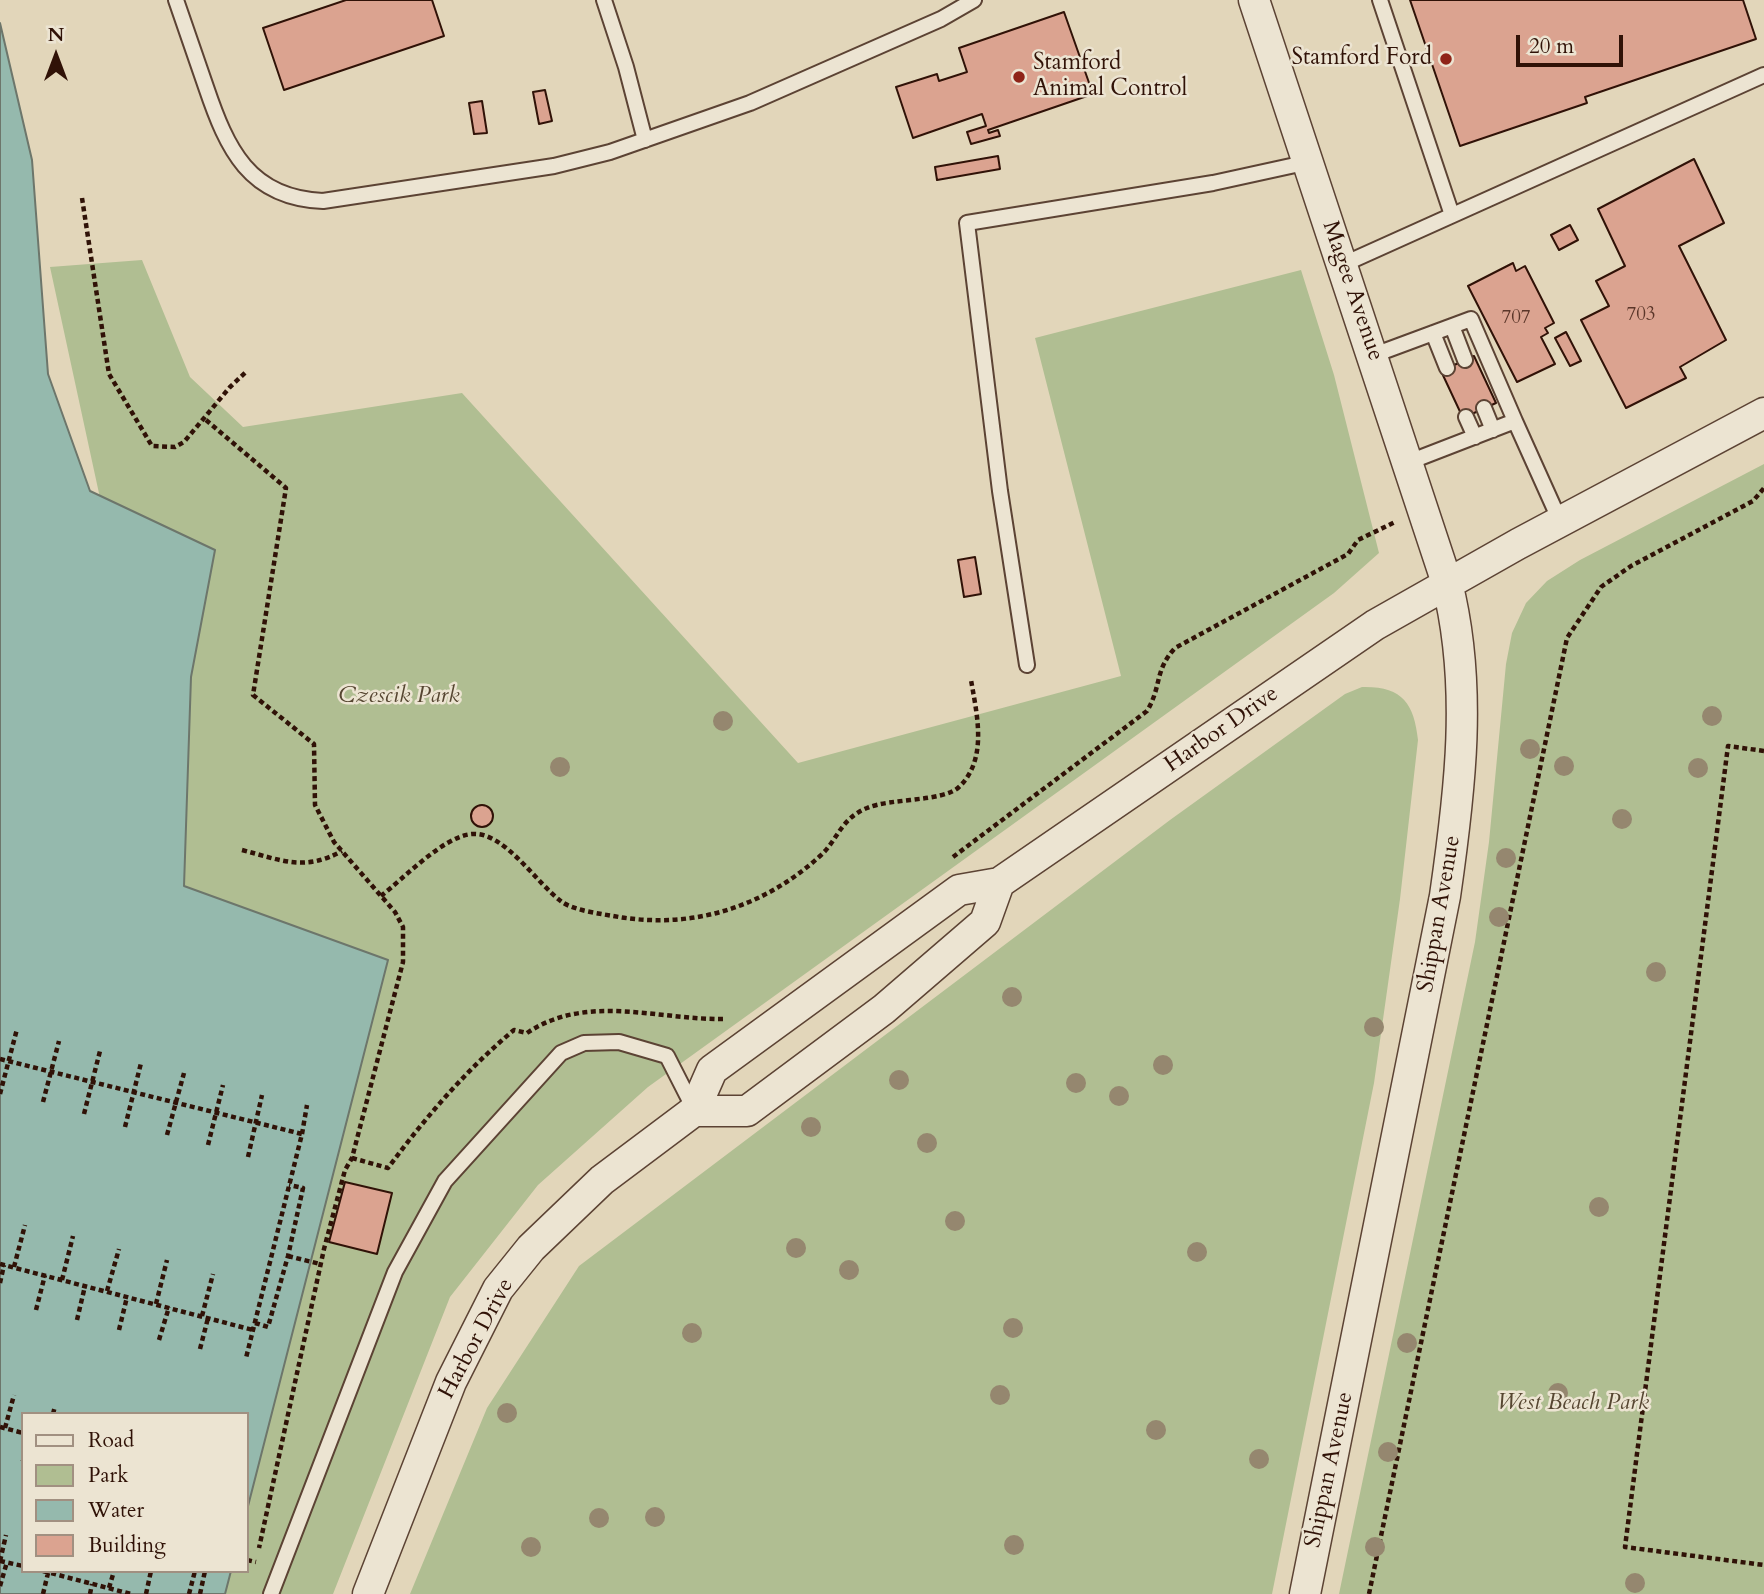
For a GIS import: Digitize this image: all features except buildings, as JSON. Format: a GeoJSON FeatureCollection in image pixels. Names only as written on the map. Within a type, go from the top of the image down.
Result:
{"type":"FeatureCollection","features":[{"type":"Feature","properties":{"kind":"street","name":"Magee Avenue"},"geometry":{"type":"LineString","coordinates":[[1254,0],[1374,355],[1447,583]]}},
{"type":"Feature","properties":{"kind":"street"},"geometry":{"type":"LineString","coordinates":[[1447,583],[1764,413]]}},
{"type":"Feature","properties":{"kind":"street","name":"Harbor Drive"},"geometry":{"type":"LineString","coordinates":[[368,1594],[451,1382],[498,1289],[531,1248],[602,1180],[694,1111],[712,1070],[848,968],[959,890],[999,883],[1375,625],[1447,583]]}},
{"type":"Feature","properties":{"kind":"street","name":"Shippan Avenue"},"geometry":{"type":"LineString","coordinates":[[1305,1594],[1424,1005],[1458,803],[1463,669],[1458,627],[1447,583]]}},
{"type":"Feature","properties":{"kind":"street"},"geometry":{"type":"LineString","coordinates":[[694,1111],[747,1111],[884,1009],[985,922],[999,883]]}},
{"type":"Feature","properties":{"kind":"lane"},"geometry":{"type":"LineString","coordinates":[[176,0],[223,136],[252,174],[290,197],[323,201],[582,160],[750,103],[941,19],[974,0]]}},
{"type":"Feature","properties":{"kind":"lane"},"geometry":{"type":"LineString","coordinates":[[604,0],[626,67],[645,140]]}},
{"type":"Feature","properties":{"kind":"lane"},"geometry":{"type":"LineString","coordinates":[[1380,0],[1452,215]]}},
{"type":"Feature","properties":{"kind":"lane"},"geometry":{"type":"LineString","coordinates":[[1343,264],[1764,75]]}},
{"type":"Feature","properties":{"kind":"lane"},"geometry":{"type":"LineString","coordinates":[[1027,665],[1000,491],[967,223],[1213,183],[1309,162]]}},
{"type":"Feature","properties":{"kind":"lane"},"geometry":{"type":"LineString","coordinates":[[1374,355],[1471,319],[1560,521]]}},
{"type":"Feature","properties":{"kind":"lane"},"geometry":{"type":"LineString","coordinates":[[1452,326],[1465,360]]}},
{"type":"Feature","properties":{"kind":"lane"},"geometry":{"type":"LineString","coordinates":[[1433,333],[1447,368]]}},
{"type":"Feature","properties":{"kind":"lane"},"geometry":{"type":"LineString","coordinates":[[1484,408],[1493,430]]}},
{"type":"Feature","properties":{"kind":"lane"},"geometry":{"type":"LineString","coordinates":[[1466,417],[1475,437]]}},
{"type":"Feature","properties":{"kind":"lane"},"geometry":{"type":"LineString","coordinates":[[1409,462],[1515,421]]}},
{"type":"Feature","properties":{"kind":"lane"},"geometry":{"type":"LineString","coordinates":[[271,1594],[395,1272],[445,1181],[505,1112],[561,1053],[584,1043],[619,1042],[667,1056],[694,1111]]}},
{"type":"Feature","properties":{"kind":"path"},"geometry":{"type":"LineString","coordinates":[[82,198],[109,374],[152,446],[175,447],[205,420],[230,387],[247,371]]}},
{"type":"Feature","properties":{"kind":"path"},"geometry":{"type":"LineString","coordinates":[[205,420],[286,488],[253,695],[314,744],[315,805],[334,842],[381,896],[403,927],[403,962],[352,1158],[345,1170],[320,1264],[253,1573]]}},
{"type":"Feature","properties":{"kind":"path"},"geometry":{"type":"LineString","coordinates":[[1369,1594],[1567,638],[1601,587],[1631,566],[1753,501],[1764,488]]}},
{"type":"Feature","properties":{"kind":"path"},"geometry":{"type":"LineString","coordinates":[[942,866],[1147,711],[1157,695],[1162,662],[1175,648],[1348,554],[1358,540],[1423,507]]}},
{"type":"Feature","properties":{"kind":"path"},"geometry":{"type":"LineString","coordinates":[[381,896],[456,837],[474,833],[494,837],[564,904],[620,917],[692,920],[748,905],[779,889],[822,854],[847,820],[866,808],[958,788],[971,769],[978,745],[971,680]]}},
{"type":"Feature","properties":{"kind":"path"},"geometry":{"type":"LineString","coordinates":[[1764,751],[1728,746],[1625,1546],[1764,1564]]}},
{"type":"Feature","properties":{"kind":"path"},"geometry":{"type":"LineString","coordinates":[[242,850],[290,862],[320,863],[342,851]]}},
{"type":"Feature","properties":{"kind":"path"},"geometry":{"type":"LineString","coordinates":[[352,1158],[387,1168],[427,1115],[490,1050],[514,1030],[527,1033],[543,1023],[570,1015],[618,1010],[729,1018]]}},
{"type":"Feature","properties":{"kind":"path"},"geometry":{"type":"LineString","coordinates":[[0,1094],[17,1029]]}},
{"type":"Feature","properties":{"kind":"path"},"geometry":{"type":"LineString","coordinates":[[43,1102],[59,1041]]}},
{"type":"Feature","properties":{"kind":"path"},"geometry":{"type":"LineString","coordinates":[[84,1114],[100,1051]]}},
{"type":"Feature","properties":{"kind":"path"},"geometry":{"type":"LineString","coordinates":[[0,1059],[302,1134]]}},
{"type":"Feature","properties":{"kind":"path"},"geometry":{"type":"LineString","coordinates":[[125,1127],[141,1063]]}},
{"type":"Feature","properties":{"kind":"path"},"geometry":{"type":"LineString","coordinates":[[167,1135],[184,1073]]}},
{"type":"Feature","properties":{"kind":"path"},"geometry":{"type":"LineString","coordinates":[[208,1145],[223,1085]]}},
{"type":"Feature","properties":{"kind":"path"},"geometry":{"type":"LineString","coordinates":[[248,1157],[262,1095]]}},
{"type":"Feature","properties":{"kind":"path"},"geometry":{"type":"LineString","coordinates":[[246,1357],[307,1105]]}},
{"type":"Feature","properties":{"kind":"path"},"geometry":{"type":"LineString","coordinates":[[255,1323],[268,1327],[288,1256],[303,1188],[289,1185]]}},
{"type":"Feature","properties":{"kind":"path"},"geometry":{"type":"LineString","coordinates":[[14,1267],[25,1225]]}},
{"type":"Feature","properties":{"kind":"path"},"geometry":{"type":"LineString","coordinates":[[62,1280],[73,1236]]}},
{"type":"Feature","properties":{"kind":"path"},"geometry":{"type":"LineString","coordinates":[[107,1291],[119,1249]]}},
{"type":"Feature","properties":{"kind":"path"},"geometry":{"type":"LineString","coordinates":[[288,1256],[320,1264]]}},
{"type":"Feature","properties":{"kind":"path"},"geometry":{"type":"LineString","coordinates":[[156,1304],[167,1260]]}},
{"type":"Feature","properties":{"kind":"path"},"geometry":{"type":"LineString","coordinates":[[0,1283],[2,1264],[253,1330]]}},
{"type":"Feature","properties":{"kind":"path"},"geometry":{"type":"LineString","coordinates":[[200,1349],[213,1274]]}},
{"type":"Feature","properties":{"kind":"path"},"geometry":{"type":"LineString","coordinates":[[36,1310],[46,1275]]}},
{"type":"Feature","properties":{"kind":"path"},"geometry":{"type":"LineString","coordinates":[[77,1320],[85,1286]]}},
{"type":"Feature","properties":{"kind":"path"},"geometry":{"type":"LineString","coordinates":[[119,1330],[127,1297]]}},
{"type":"Feature","properties":{"kind":"path"},"geometry":{"type":"LineString","coordinates":[[159,1340],[169,1307]]}},
{"type":"Feature","properties":{"kind":"path"},"geometry":{"type":"LineString","coordinates":[[14,1395],[3,1428],[21,1432]]}},
{"type":"Feature","properties":{"kind":"path"},"geometry":{"type":"LineString","coordinates":[[54,1412],[55,1406]]}},
{"type":"Feature","properties":{"kind":"path"},"geometry":{"type":"LineString","coordinates":[[0,1586],[6,1535]]}},
{"type":"Feature","properties":{"kind":"path"},"geometry":{"type":"LineString","coordinates":[[248,1560],[256,1562]]}},
{"type":"Feature","properties":{"kind":"path"},"geometry":{"type":"LineString","coordinates":[[2,1561],[21,1566]]}},
{"type":"Feature","properties":{"kind":"path"},"geometry":{"type":"LineString","coordinates":[[43,1594],[45,1573]]}},
{"type":"Feature","properties":{"kind":"path"},"geometry":{"type":"LineString","coordinates":[[49,1573],[131,1594]]}},
{"type":"Feature","properties":{"kind":"path"},"geometry":{"type":"LineString","coordinates":[[74,1579],[76,1573]]}},
{"type":"Feature","properties":{"kind":"path"},"geometry":{"type":"LineString","coordinates":[[109,1588],[113,1573]]}},
{"type":"Feature","properties":{"kind":"path"},"geometry":{"type":"LineString","coordinates":[[146,1594],[151,1573]]}},
{"type":"Feature","properties":{"kind":"path"},"geometry":{"type":"LineString","coordinates":[[189,1594],[194,1573]]}},
{"type":"Feature","properties":{"kind":"path"},"geometry":{"type":"LineString","coordinates":[[200,1594],[205,1573]]}},
{"type":"Feature","properties":{"kind":"path"},"geometry":{"type":"LineString","coordinates":[[90,1594],[92,1584]]}},
{"type":"Feature","properties":{"kind":"green space","name":"Czescik Park"},"geometry":{"type":"Polygon","coordinates":[[[142,260],[190,377],[243,427],[462,393],[798,763],[1121,676],[1035,338],[1301,270],[1334,375],[1379,553],[1334,593],[648,1087],[538,1185],[450,1297],[333,1594],[225,1594],[230,1573],[248,1573],[248,1506],[388,960],[184,886],[50,267],[142,260]]]}},
{"type":"Feature","properties":{"kind":"green space","name":"West Beach Park"},"geometry":{"type":"Polygon","coordinates":[[[1764,464],[1764,1594],[1339,1594],[1475,942],[1489,842],[1506,664],[1512,633],[1526,603],[1547,581],[1580,560],[1764,464]]]}},
{"type":"Feature","properties":{"kind":"green space"},"geometry":{"type":"Polygon","coordinates":[[[1362,687],[1387,690],[1404,699],[1413,716],[1418,740],[1400,899],[1374,1083],[1272,1594],[410,1594],[487,1408],[579,1266],[1170,820],[1345,694],[1362,687]]]}},
{"type":"Feature","properties":{"kind":"water"},"geometry":{"type":"Polygon","coordinates":[[[0,23],[32,160],[48,374],[90,491],[215,550],[191,677],[184,886],[388,960],[248,1506],[248,1412],[21,1412],[21,1573],[230,1573],[225,1594],[0,1594],[0,23]]]}},
{"type":"Feature","properties":{"kind":"place","name":"Stamford Ford"},"geometry":{"type":"Point","coordinates":[1446,59]}},
{"type":"Feature","properties":{"kind":"place","name":"Stamford Animal Control"},"geometry":{"type":"Point","coordinates":[1019,77]}}]}
